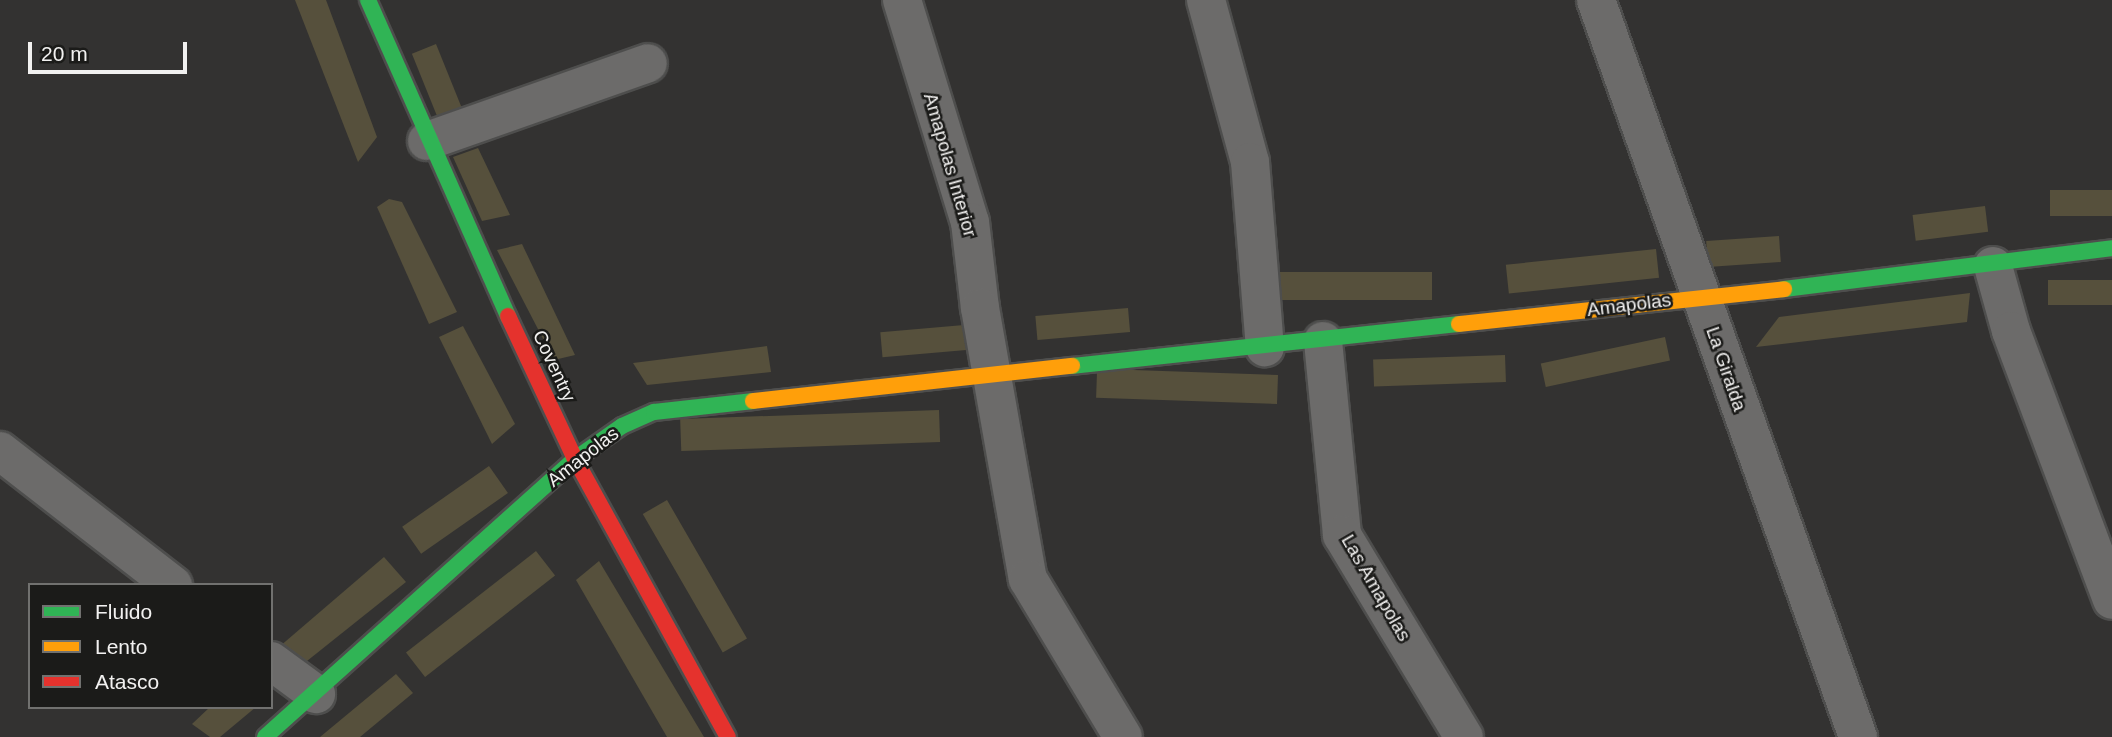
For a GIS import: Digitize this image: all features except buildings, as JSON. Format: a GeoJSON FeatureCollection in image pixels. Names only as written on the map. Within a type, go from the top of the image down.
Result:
{"type":"FeatureCollection","features":[{"type":"Feature","properties":{"kind":"street","name":"Coventry"},"geometry":{"type":"LineString","coordinates":[[368,0],[427,141],[575,459],[728,737]]}},
{"type":"Feature","properties":{"kind":"street","name":"Amapolas Interior"},"geometry":{"type":"LineString","coordinates":[[902,0],[970,222],[992,375]]}},
{"type":"Feature","properties":{"kind":"street"},"geometry":{"type":"LineString","coordinates":[[1206,0],[1250,162],[1265,347]]}},
{"type":"Feature","properties":{"kind":"street","name":"La Giralda"},"geometry":{"type":"LineString","coordinates":[[1596,0],[1858,737]]}},
{"type":"Feature","properties":{"kind":"street"},"geometry":{"type":"LineString","coordinates":[[427,141],[648,63]]}},
{"type":"Feature","properties":{"kind":"street","name":"Amapolas"},"geometry":{"type":"LineString","coordinates":[[265,737],[575,459],[622,426],[654,412],[1993,266],[2112,248]]}},
{"type":"Feature","properties":{"kind":"street"},"geometry":{"type":"LineString","coordinates":[[1993,266],[2011,331],[2112,600]]}},
{"type":"Feature","properties":{"kind":"street","name":"Las Amapolas"},"geometry":{"type":"LineString","coordinates":[[1323,341],[1342,535],[1464,737]]}},
{"type":"Feature","properties":{"kind":"street"},"geometry":{"type":"LineString","coordinates":[[992,375],[1028,579],[1123,737]]}},
{"type":"Feature","properties":{"kind":"street"},"geometry":{"type":"LineString","coordinates":[[0,451],[170,583]]}},
{"type":"Feature","properties":{"kind":"street"},"geometry":{"type":"LineString","coordinates":[[273,662],[316,694]]}},
{"type":"Feature","properties":{"kind":"shaded area"},"geometry":{"type":"Polygon","coordinates":[[[295,0],[326,0],[377,137],[358,162],[295,0]]]}},
{"type":"Feature","properties":{"kind":"shaded area"},"geometry":{"type":"Polygon","coordinates":[[[436,44],[465,115],[441,125],[412,54],[436,44]]]}},
{"type":"Feature","properties":{"kind":"shaded area"},"geometry":{"type":"Polygon","coordinates":[[[478,148],[510,215],[482,221],[453,157],[478,148]]]}},
{"type":"Feature","properties":{"kind":"shaded area"},"geometry":{"type":"Polygon","coordinates":[[[2050,190],[2112,190],[2112,216],[2050,216],[2050,190]]]}},
{"type":"Feature","properties":{"kind":"shaded area"},"geometry":{"type":"Polygon","coordinates":[[[389,199],[402,202],[457,312],[429,324],[377,207],[389,199]]]}},
{"type":"Feature","properties":{"kind":"shaded area"},"geometry":{"type":"Polygon","coordinates":[[[1985,206],[1988,232],[1916,241],[1913,215],[1985,206]]]}},
{"type":"Feature","properties":{"kind":"shaded area"},"geometry":{"type":"Polygon","coordinates":[[[1779,236],[1781,262],[1708,267],[1706,241],[1779,236]]]}},
{"type":"Feature","properties":{"kind":"shaded area"},"geometry":{"type":"Polygon","coordinates":[[[522,244],[575,355],[554,360],[497,250],[522,244]]]}},
{"type":"Feature","properties":{"kind":"shaded area"},"geometry":{"type":"Polygon","coordinates":[[[1656,249],[1659,278],[1509,294],[1506,265],[1656,249]]]}},
{"type":"Feature","properties":{"kind":"shaded area"},"geometry":{"type":"Polygon","coordinates":[[[1280,272],[1432,272],[1432,300],[1280,300],[1280,272]]]}},
{"type":"Feature","properties":{"kind":"shaded area"},"geometry":{"type":"Polygon","coordinates":[[[2048,280],[2112,280],[2112,305],[2048,305],[2048,280]]]}},
{"type":"Feature","properties":{"kind":"shaded area"},"geometry":{"type":"Polygon","coordinates":[[[1970,293],[1967,322],[1756,347],[1779,317],[1970,293]]]}},
{"type":"Feature","properties":{"kind":"shaded area"},"geometry":{"type":"Polygon","coordinates":[[[1128,308],[1130,332],[1037,340],[1035,316],[1128,308]]]}},
{"type":"Feature","properties":{"kind":"shaded area"},"geometry":{"type":"Polygon","coordinates":[[[964,325],[966,350],[882,357],[880,332],[964,325]]]}},
{"type":"Feature","properties":{"kind":"shaded area"},"geometry":{"type":"Polygon","coordinates":[[[463,326],[515,424],[492,444],[439,337],[463,326]]]}},
{"type":"Feature","properties":{"kind":"shaded area"},"geometry":{"type":"Polygon","coordinates":[[[1665,337],[1670,360],[1546,387],[1541,363],[1665,337]]]}},
{"type":"Feature","properties":{"kind":"shaded area"},"geometry":{"type":"Polygon","coordinates":[[[767,346],[771,372],[647,385],[633,363],[767,346]]]}},
{"type":"Feature","properties":{"kind":"shaded area"},"geometry":{"type":"Polygon","coordinates":[[[1505,355],[1506,382],[1374,387],[1373,360],[1505,355]]]}},
{"type":"Feature","properties":{"kind":"shaded area"},"geometry":{"type":"Polygon","coordinates":[[[1097,369],[1278,375],[1277,404],[1096,398],[1097,369]]]}},
{"type":"Feature","properties":{"kind":"shaded area"},"geometry":{"type":"Polygon","coordinates":[[[939,410],[940,442],[681,451],[680,419],[939,410]]]}},
{"type":"Feature","properties":{"kind":"shaded area"},"geometry":{"type":"Polygon","coordinates":[[[489,466],[508,493],[421,554],[402,527],[489,466]]]}},
{"type":"Feature","properties":{"kind":"shaded area"},"geometry":{"type":"Polygon","coordinates":[[[667,500],[747,639],[723,653],[643,514],[667,500]]]}},
{"type":"Feature","properties":{"kind":"shaded area"},"geometry":{"type":"Polygon","coordinates":[[[536,551],[555,575],[425,677],[406,653],[536,551]]]}},
{"type":"Feature","properties":{"kind":"shaded area"},"geometry":{"type":"Polygon","coordinates":[[[384,557],[406,582],[302,665],[279,647],[384,557]]]}},
{"type":"Feature","properties":{"kind":"shaded area"},"geometry":{"type":"Polygon","coordinates":[[[599,561],[704,737],[667,737],[576,580],[599,561]]]}},
{"type":"Feature","properties":{"kind":"shaded area"},"geometry":{"type":"Polygon","coordinates":[[[396,674],[413,693],[360,737],[320,737],[396,674]]]}},
{"type":"Feature","properties":{"kind":"shaded area"},"geometry":{"type":"Polygon","coordinates":[[[208,709],[254,709],[220,737],[210,737],[192,724],[208,709]]]}},
{"type":"Feature","properties":{"kind":"traffic: fast"},"geometry":{"type":"LineString","coordinates":[[368,0],[508,316]]}},
{"type":"Feature","properties":{"kind":"traffic: fast"},"geometry":{"type":"LineString","coordinates":[[1784,289],[2112,248]]}},
{"type":"Feature","properties":{"kind":"traffic: fast"},"geometry":{"type":"LineString","coordinates":[[1072,366],[1459,324]]}},
{"type":"Feature","properties":{"kind":"traffic: fast"},"geometry":{"type":"LineString","coordinates":[[265,737],[575,459],[622,426],[654,412],[753,401]]}},
{"type":"Feature","properties":{"kind":"traffic: slow"},"geometry":{"type":"LineString","coordinates":[[1459,324],[1784,289]]}},
{"type":"Feature","properties":{"kind":"traffic: slow"},"geometry":{"type":"LineString","coordinates":[[753,401],[1072,366]]}},
{"type":"Feature","properties":{"kind":"traffic: jam"},"geometry":{"type":"LineString","coordinates":[[508,316],[575,459],[728,737]]}}]}
